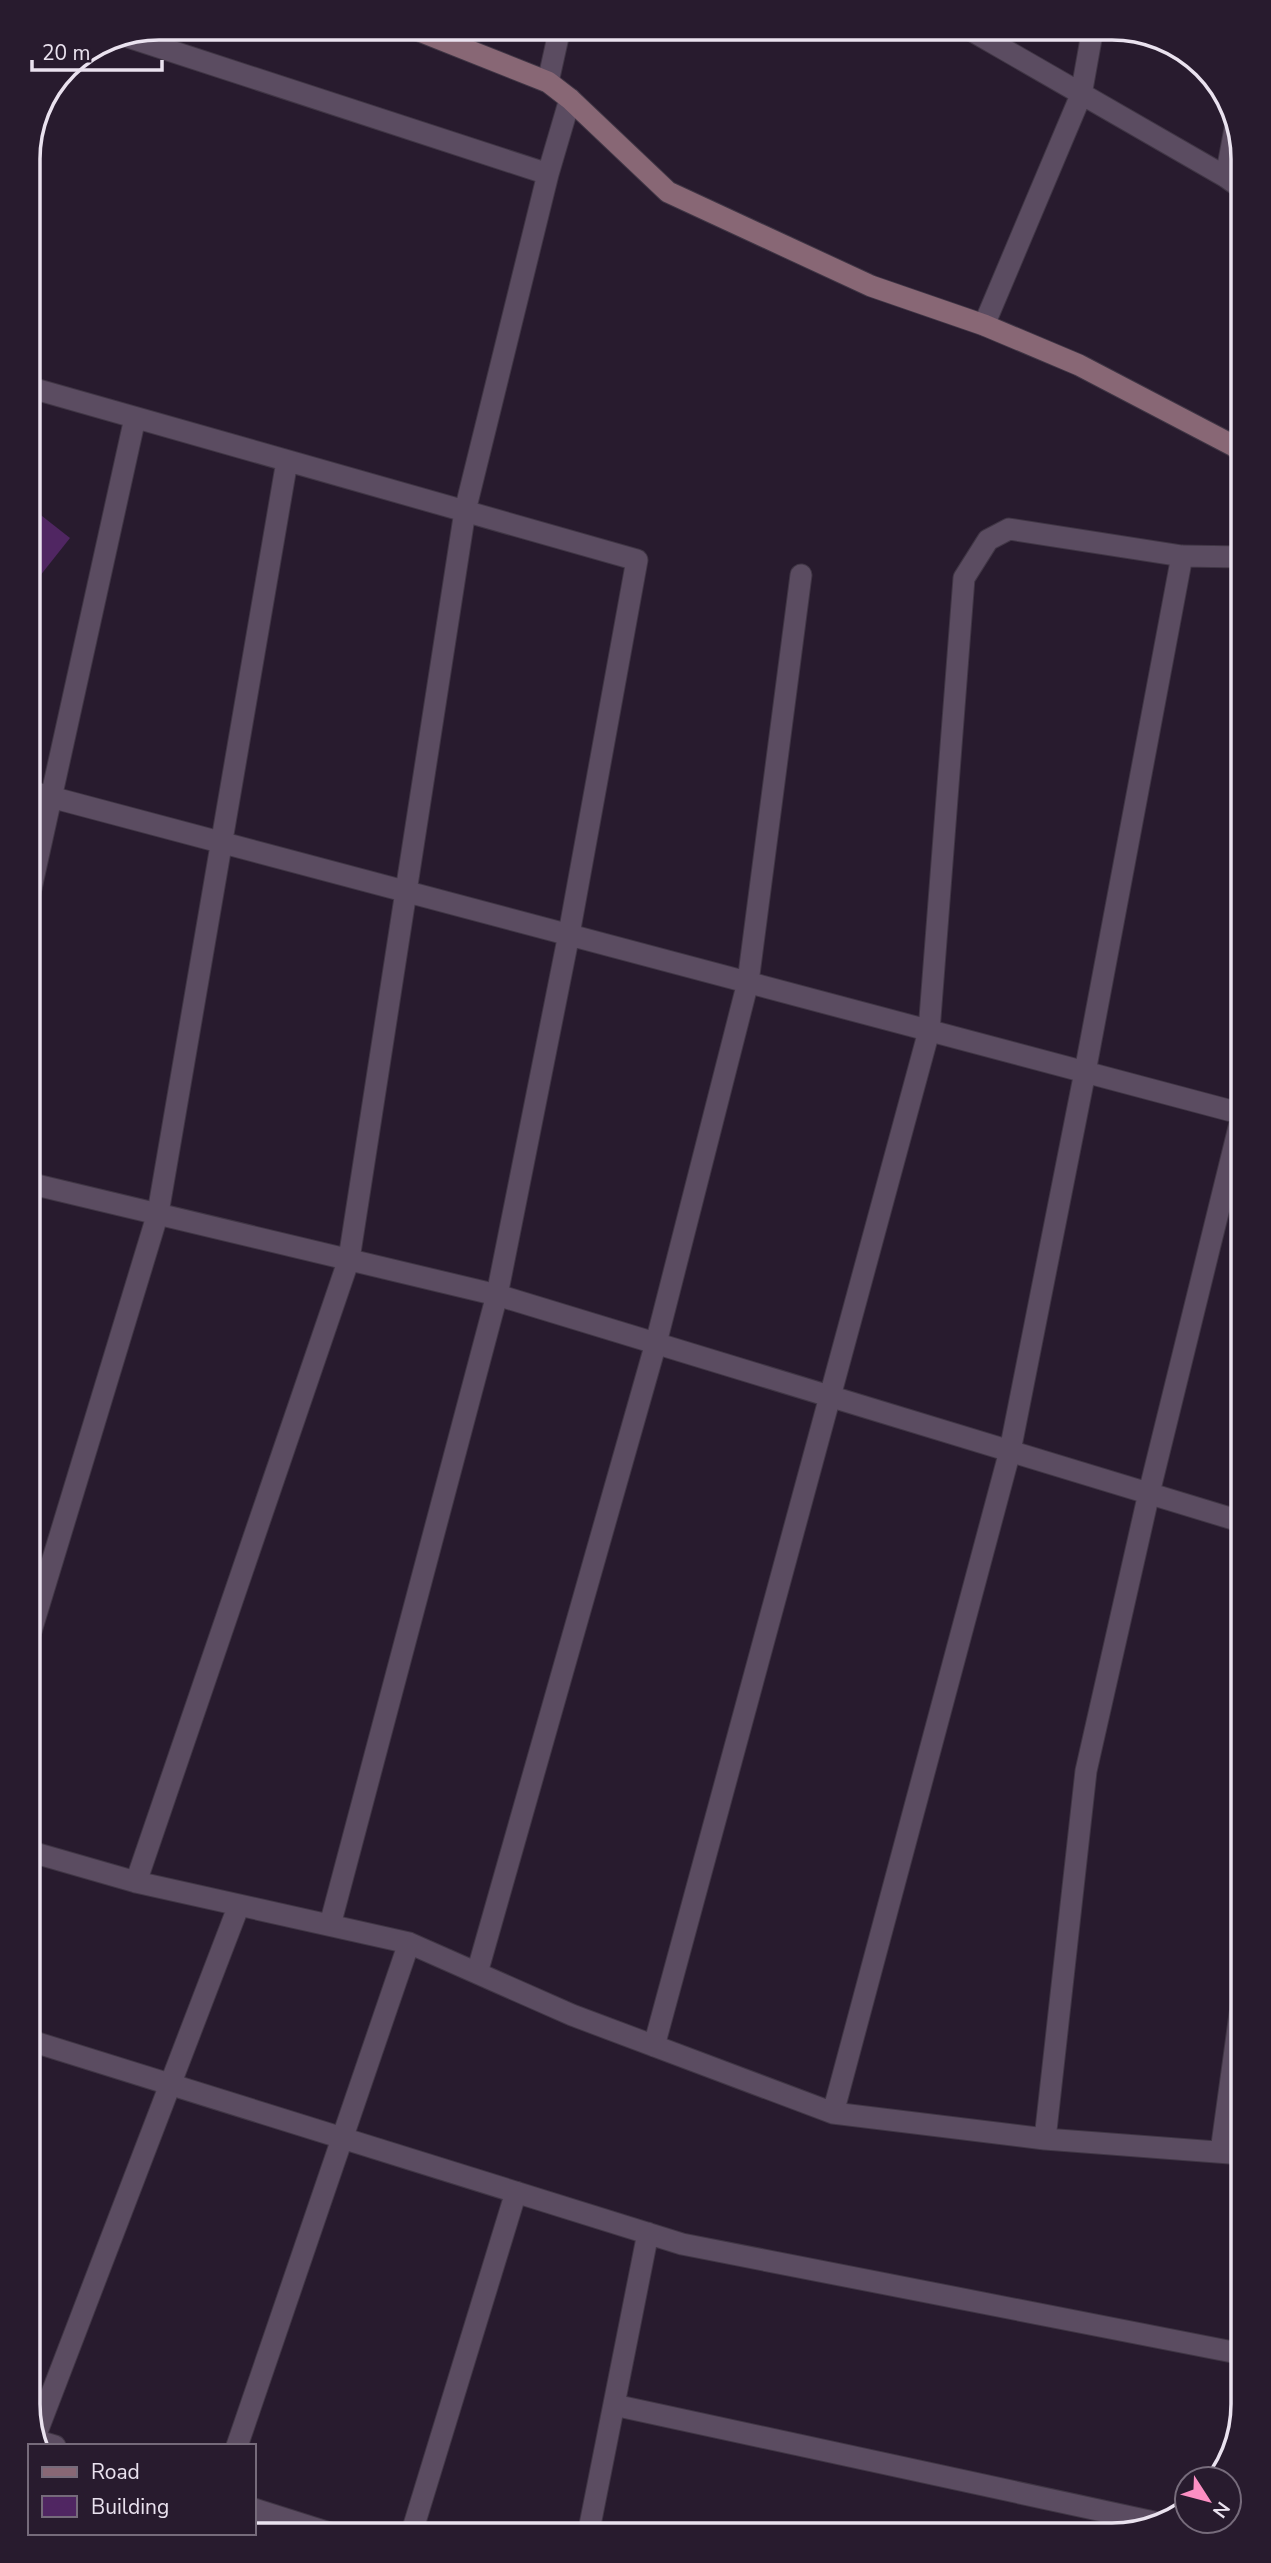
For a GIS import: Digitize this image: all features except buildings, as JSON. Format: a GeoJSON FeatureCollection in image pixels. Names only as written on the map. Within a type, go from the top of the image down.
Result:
{"type":"FeatureCollection","features":[{"type":"Feature","properties":{"kind":"street"},"geometry":{"type":"LineString","coordinates":[[443,40],[548,82],[570,99],[668,192],[872,286],[984,325],[1079,365],[1231,444]]}},
{"type":"Feature","properties":{"kind":"street"},"geometry":{"type":"LineString","coordinates":[[548,82],[557,40]]}},
{"type":"Feature","properties":{"kind":"street"},"geometry":{"type":"LineString","coordinates":[[989,41],[1231,181]]}},
{"type":"Feature","properties":{"kind":"street"},"geometry":{"type":"LineString","coordinates":[[984,325],[1081,95],[1091,41]]}},
{"type":"Feature","properties":{"kind":"street"},"geometry":{"type":"LineString","coordinates":[[142,42],[548,174]]}},
{"type":"Feature","properties":{"kind":"street"},"geometry":{"type":"LineString","coordinates":[[136,1882],[349,1259],[466,511],[548,174],[570,99]]}},
{"type":"Feature","properties":{"kind":"street"},"geometry":{"type":"LineString","coordinates":[[41,391],[637,560],[569,934],[496,1295],[330,1924]]}},
{"type":"Feature","properties":{"kind":"street"},"geometry":{"type":"LineString","coordinates":[[41,844],[135,418]]}},
{"type":"Feature","properties":{"kind":"street"},"geometry":{"type":"LineString","coordinates":[[40,1601],[158,1213],[287,461]]}},
{"type":"Feature","properties":{"kind":"street"},"geometry":{"type":"LineString","coordinates":[[654,2046],[929,1031],[964,578],[988,540],[1009,529],[1182,556],[1231,557]]}},
{"type":"Feature","properties":{"kind":"street"},"geometry":{"type":"LineString","coordinates":[[833,2113],[1010,1451],[1085,1072],[1182,556]]}},
{"type":"Feature","properties":{"kind":"street"},"geometry":{"type":"LineString","coordinates":[[477,1973],[656,1343],[748,982],[801,575]]}},
{"type":"Feature","properties":{"kind":"street"},"geometry":{"type":"LineString","coordinates":[[41,794],[1231,1110]]}},
{"type":"Feature","properties":{"kind":"street"},"geometry":{"type":"LineString","coordinates":[[1045,2139],[1086,1771],[1149,1493],[1231,1162]]}},
{"type":"Feature","properties":{"kind":"street"},"geometry":{"type":"LineString","coordinates":[[41,1186],[496,1295],[1231,1518]]}},
{"type":"Feature","properties":{"kind":"street"},"geometry":{"type":"LineString","coordinates":[[40,1855],[136,1882],[409,1943],[572,2015],[833,2113],[1045,2139],[1231,2153]]}},
{"type":"Feature","properties":{"kind":"street"},"geometry":{"type":"LineString","coordinates":[[42,2420],[239,1905]]}},
{"type":"Feature","properties":{"kind":"street"},"geometry":{"type":"LineString","coordinates":[[238,2444],[409,1943]]}},
{"type":"Feature","properties":{"kind":"street"},"geometry":{"type":"LineString","coordinates":[[40,2044],[696,2246],[1231,2352]]}},
{"type":"Feature","properties":{"kind":"street"},"geometry":{"type":"LineString","coordinates":[[1221,2152],[1231,2079]]}},
{"type":"Feature","properties":{"kind":"street"},"geometry":{"type":"LineString","coordinates":[[415,2522],[516,2192]]}},
{"type":"Feature","properties":{"kind":"street"},"geometry":{"type":"LineString","coordinates":[[591,2522],[648,2233]]}},
{"type":"Feature","properties":{"kind":"street"},"geometry":{"type":"LineString","coordinates":[[614,2405],[1140,2519]]}},
{"type":"Feature","properties":{"kind":"street"},"geometry":{"type":"LineString","coordinates":[[256,2510],[295,2522]]}}]}
